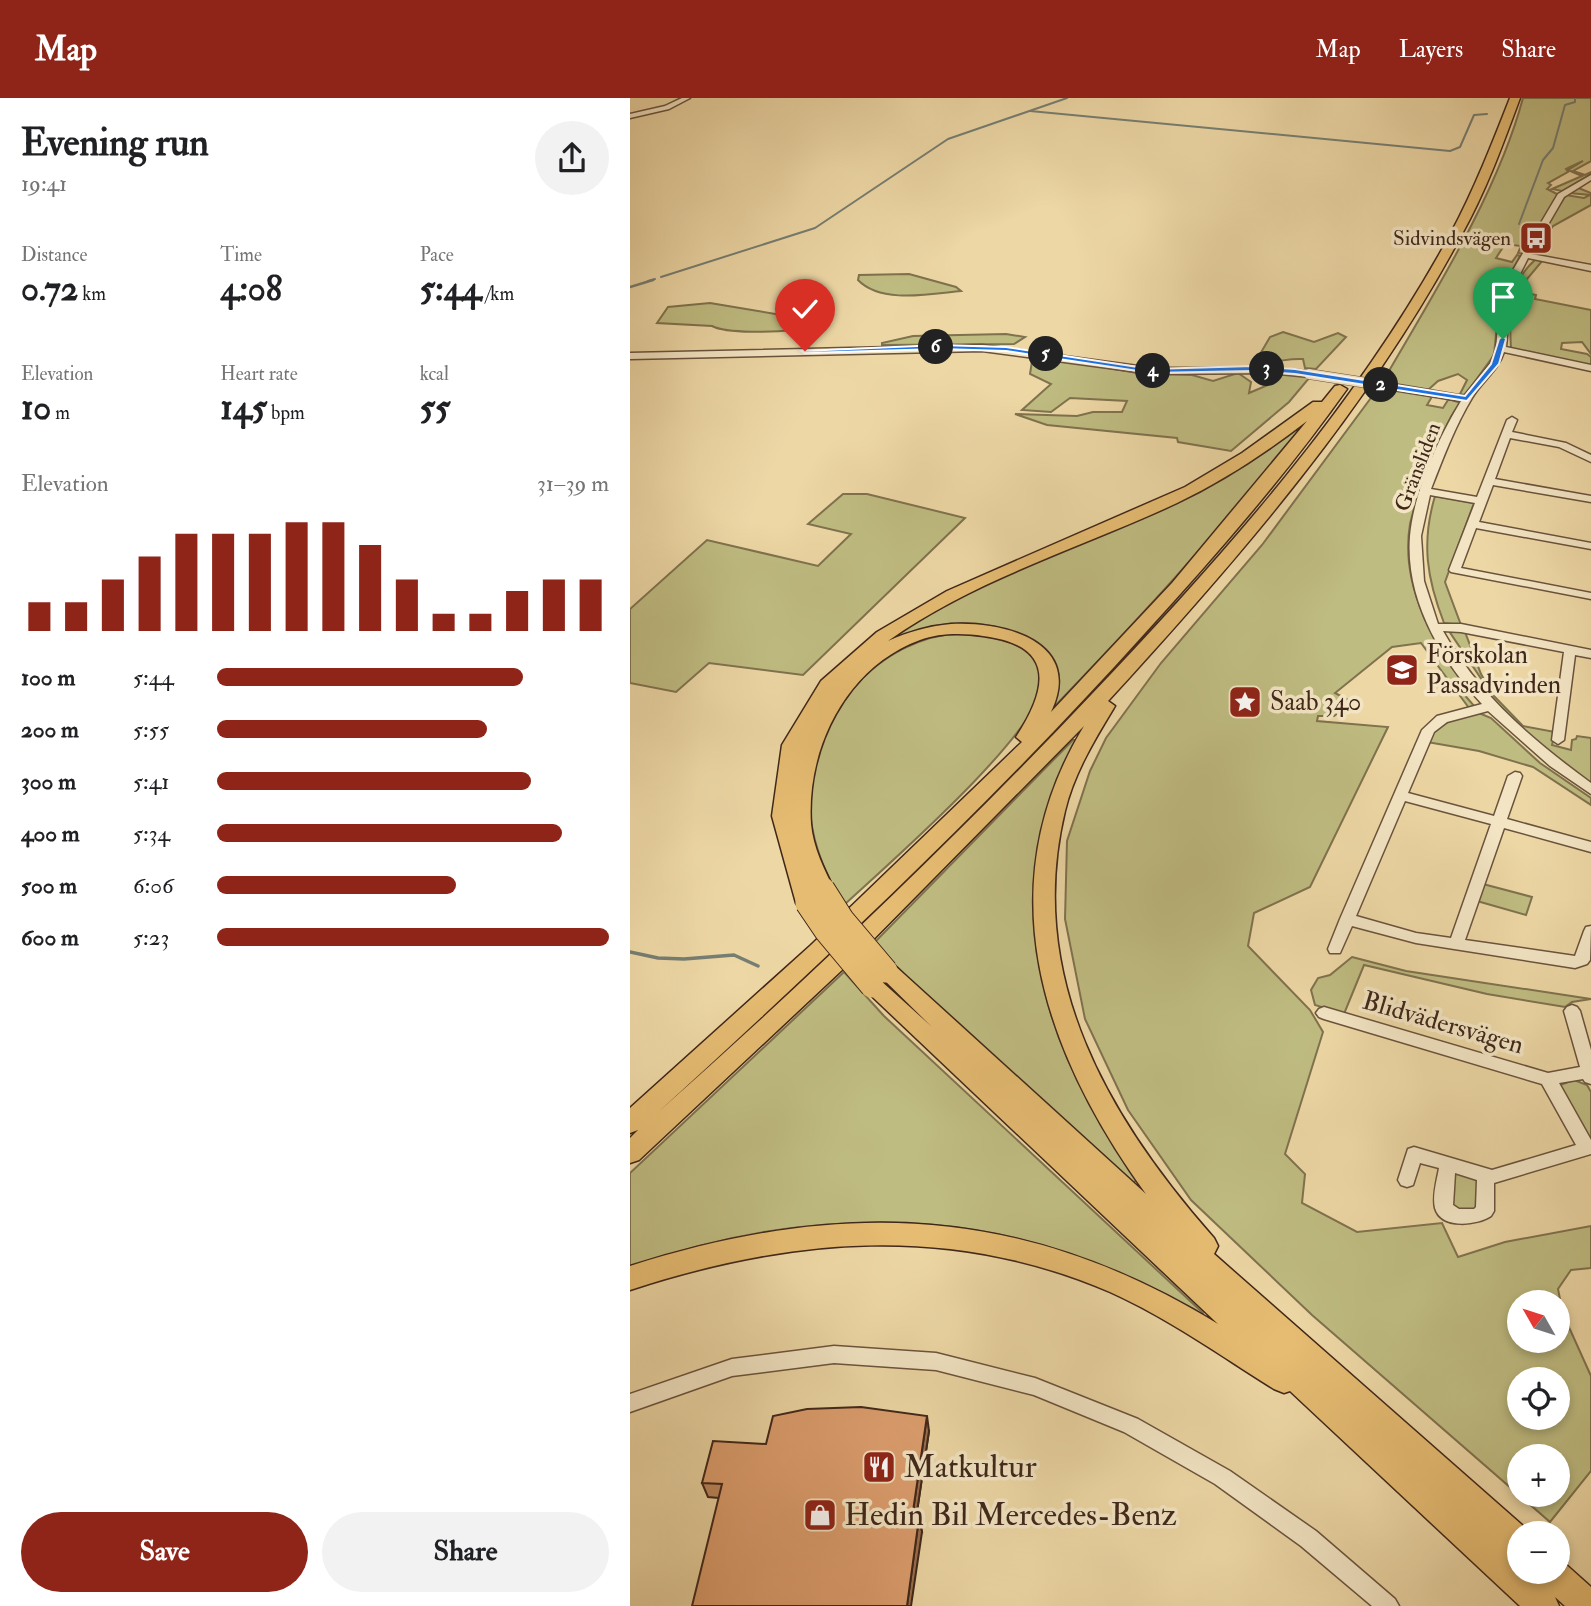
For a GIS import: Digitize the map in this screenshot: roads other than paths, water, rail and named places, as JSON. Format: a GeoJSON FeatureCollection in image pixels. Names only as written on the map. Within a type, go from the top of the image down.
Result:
{"type":"FeatureCollection","features":[{"type":"Feature","properties":{"kind":"highway"},"geometry":{"type":"LineString","coordinates":[[1414,280],[1466,185],[1503,98]]}},
{"type":"Feature","properties":{"kind":"highway"},"geometry":{"type":"LineString","coordinates":[[630,1153],[972,830],[1151,643],[1259,518],[1321,439],[1410,312],[1470,208],[1494,155],[1515,98]]}},
{"type":"Feature","properties":{"kind":"highway"},"geometry":{"type":"LineString","coordinates":[[630,1124],[913,862],[1176,591],[1266,484],[1359,362]]}},
{"type":"Feature","properties":{"kind":"highway"},"geometry":{"type":"LineString","coordinates":[[815,896],[796,879],[783,834],[782,788],[793,743],[802,726],[822,693],[849,664],[894,626],[956,592],[1147,510],[1222,474],[1275,439],[1346,381]]}},
{"type":"Feature","properties":{"kind":"highway"},"geometry":{"type":"LineString","coordinates":[[999,776],[1035,724],[1046,702],[1050,677],[1041,656],[1012,637],[980,629],[934,631],[895,645],[877,657],[846,687],[824,718],[809,752],[801,788],[801,827],[815,872],[815,896],[826,932],[1280,1327],[1507,1532]]}},
{"type":"Feature","properties":{"kind":"highway"},"geometry":{"type":"LineString","coordinates":[[1151,643],[1091,728],[1076,757],[1055,811],[1046,857],[1044,897],[1052,974],[1075,1049],[1108,1118],[1128,1150],[1152,1185],[1195,1236],[1280,1327]]}},
{"type":"Feature","properties":{"kind":"highway"},"geometry":{"type":"LineString","coordinates":[[879,979],[1327,1408],[1543,1606]]}},
{"type":"Feature","properties":{"kind":"highway"},"geometry":{"type":"LineString","coordinates":[[630,1278],[723,1250],[835,1234],[928,1235],[1002,1245],[1062,1261],[1120,1284],[1179,1315],[1327,1408]]}},
{"type":"Feature","properties":{"kind":"highway"},"geometry":{"type":"LineString","coordinates":[[1564,1584],[1589,1606]]}},
{"type":"Feature","properties":{"kind":"street"},"geometry":{"type":"LineString","coordinates":[[630,116],[667,108],[687,98]]}},
{"type":"Feature","properties":{"kind":"street"},"geometry":{"type":"LineString","coordinates":[[1591,177],[1564,194],[1504,295],[1502,349],[1591,368]]}},
{"type":"Feature","properties":{"kind":"street"},"geometry":{"type":"LineString","coordinates":[[1526,255],[1591,268]]}},
{"type":"Feature","properties":{"kind":"street"},"geometry":{"type":"LineString","coordinates":[[630,356],[982,348],[1037,353],[1151,371],[1253,368],[1467,399]]}},
{"type":"Feature","properties":{"kind":"street","name":"Gränsliden"},"geometry":{"type":"LineString","coordinates":[[1502,349],[1495,364],[1467,399],[1425,491],[1414,535],[1414,561],[1424,603],[1434,627],[1455,662],[1491,706],[1533,746],[1591,790]]}},
{"type":"Feature","properties":{"kind":"street"},"geometry":{"type":"LineString","coordinates":[[1512,420],[1455,570],[1591,596]]}},
{"type":"Feature","properties":{"kind":"street"},"geometry":{"type":"LineString","coordinates":[[1507,434],[1553,442],[1591,458]]}},
{"type":"Feature","properties":{"kind":"street"},"geometry":{"type":"LineString","coordinates":[[1489,481],[1591,499]]}},
{"type":"Feature","properties":{"kind":"street"},"geometry":{"type":"LineString","coordinates":[[1425,491],[1482,501]]}},
{"type":"Feature","properties":{"kind":"street"},"geometry":{"type":"LineString","coordinates":[[1473,524],[1591,546]]}},
{"type":"Feature","properties":{"kind":"street"},"geometry":{"type":"LineString","coordinates":[[1434,627],[1461,628],[1591,654]]}},
{"type":"Feature","properties":{"kind":"street"},"geometry":{"type":"LineString","coordinates":[[1558,740],[1570,650]]}},
{"type":"Feature","properties":{"kind":"street"},"geometry":{"type":"LineString","coordinates":[[1335,949],[1431,726],[1442,719],[1491,706]]}},
{"type":"Feature","properties":{"kind":"street"},"geometry":{"type":"LineString","coordinates":[[1456,945],[1515,776]]}},
{"type":"Feature","properties":{"kind":"street"},"geometry":{"type":"LineString","coordinates":[[1400,795],[1591,847]]}},
{"type":"Feature","properties":{"kind":"street"},"geometry":{"type":"LineString","coordinates":[[1347,919],[1416,938],[1575,962],[1582,960],[1591,931]]}},
{"type":"Feature","properties":{"kind":"street"},"geometry":{"type":"LineString","coordinates":[[1407,1180],[1414,1154],[1492,1177],[1589,1147],[1548,1079],[1589,1075],[1572,1011]]}},
{"type":"Feature","properties":{"kind":"street","name":"Blidvädersvägen"},"geometry":{"type":"LineString","coordinates":[[1324,1013],[1548,1079]]}},
{"type":"Feature","properties":{"kind":"street"},"geometry":{"type":"LineString","coordinates":[[1448,1164],[1444,1208],[1453,1215],[1473,1217],[1485,1211],[1486,1175]]}},
{"type":"Feature","properties":{"kind":"street"},"geometry":{"type":"LineString","coordinates":[[630,1403],[690,1380],[772,1360],[806,1355],[875,1353],[921,1357],[986,1370],[1064,1397],[1190,1458],[1288,1523],[1388,1606]]}},
{"type":"Feature","properties":{"kind":"waterway"},"geometry":{"type":"LineString","coordinates":[[661,277],[815,228],[948,139],[1067,98]]}},
{"type":"Feature","properties":{"kind":"waterway"},"geometry":{"type":"LineString","coordinates":[[1519,224],[1543,160],[1553,148],[1565,105],[1575,102],[1575,98]]}},
{"type":"Feature","properties":{"kind":"waterway"},"geometry":{"type":"LineString","coordinates":[[1030,111],[1450,151],[1460,147],[1474,115],[1487,114]]}},
{"type":"Feature","properties":{"kind":"waterway"},"geometry":{"type":"LineString","coordinates":[[648,281],[655,279]]}},
{"type":"Feature","properties":{"kind":"waterway"},"geometry":{"type":"LineString","coordinates":[[630,287],[653,280]]}},
{"type":"Feature","properties":{"kind":"waterway"},"geometry":{"type":"LineString","coordinates":[[630,952],[658,958],[684,959],[734,955],[758,966]]}},
{"type":"Feature","properties":{"kind":"place","name":"Sidvindsvägen"},"geometry":{"type":"Point","coordinates":[1536,238]}},
{"type":"Feature","properties":{"kind":"place","name":"Förskolan Passadvinden"},"geometry":{"type":"Point","coordinates":[1402,670]}},
{"type":"Feature","properties":{"kind":"place","name":"Saab 340"},"geometry":{"type":"Point","coordinates":[1245,702]}},
{"type":"Feature","properties":{"kind":"place","name":"Matkultur"},"geometry":{"type":"Point","coordinates":[879,1467]}},
{"type":"Feature","properties":{"kind":"place","name":"Hedin Bil Mercedes-Benz"},"geometry":{"type":"Point","coordinates":[820,1515]}}]}
